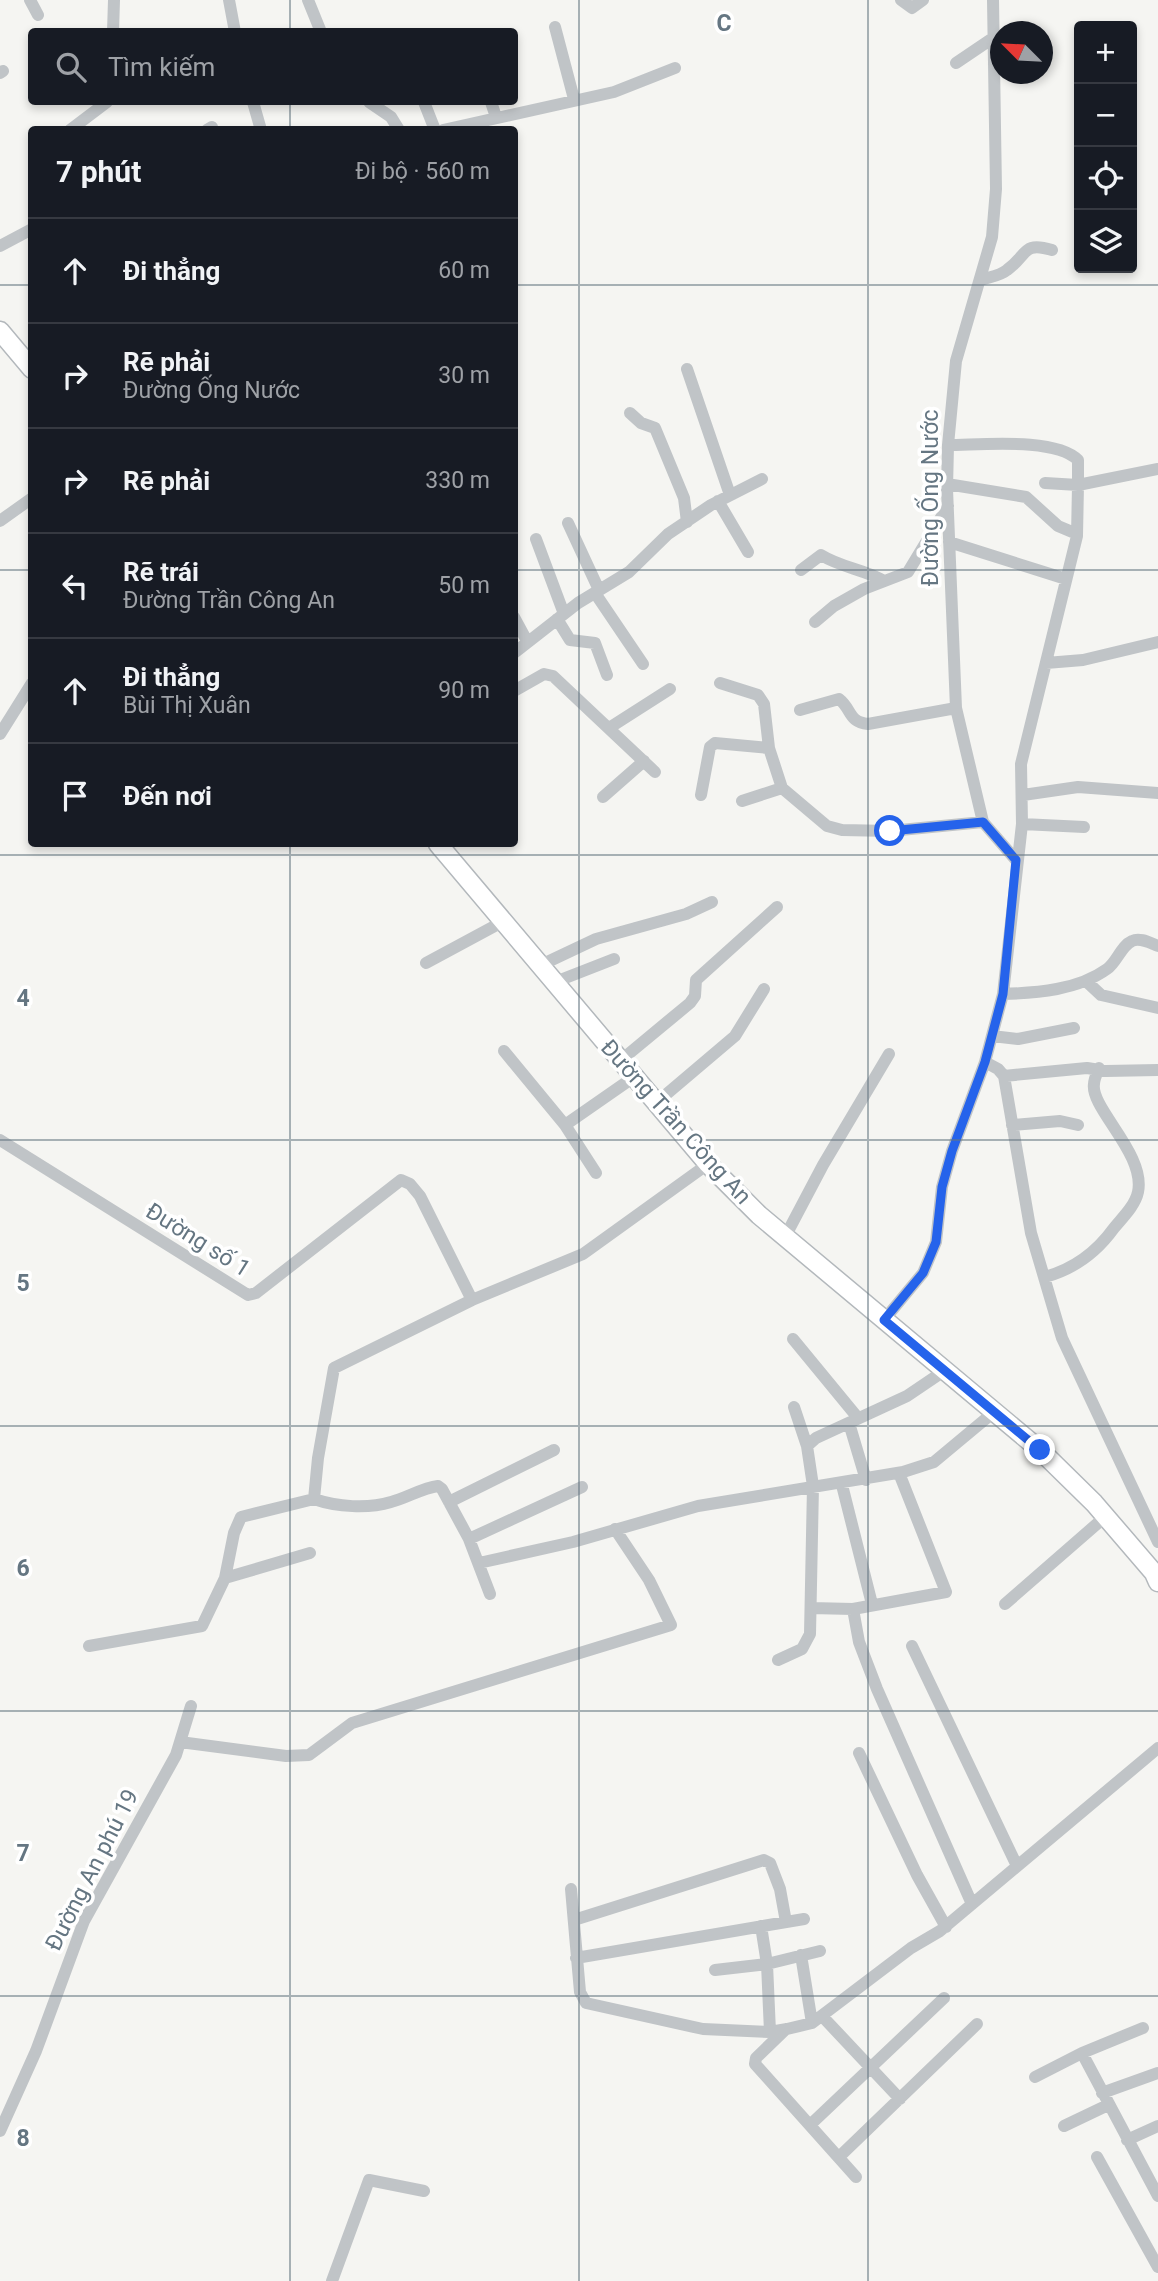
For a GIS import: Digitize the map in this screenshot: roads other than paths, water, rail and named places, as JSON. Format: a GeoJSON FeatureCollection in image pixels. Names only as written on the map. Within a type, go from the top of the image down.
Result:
{"type":"FeatureCollection","features":[{"type":"Feature","properties":{"kind":"main road"},"geometry":{"type":"LineString","coordinates":[[2,337],[28,365]]}},
{"type":"Feature","properties":{"kind":"main road","name":"Đường Trần Công An"},"geometry":{"type":"LineString","coordinates":[[441,847],[708,1164],[785,1237],[1040,1450],[1157,1574]]}},
{"type":"Feature","properties":{"kind":"street"},"geometry":{"type":"LineString","coordinates":[[30,0],[38,15]]}},
{"type":"Feature","properties":{"kind":"street"},"geometry":{"type":"LineString","coordinates":[[113,28],[114,0]]}},
{"type":"Feature","properties":{"kind":"street"},"geometry":{"type":"LineString","coordinates":[[229,0],[234,28]]}},
{"type":"Feature","properties":{"kind":"street"},"geometry":{"type":"LineString","coordinates":[[308,0],[319,28]]}},
{"type":"Feature","properties":{"kind":"street"},"geometry":{"type":"LineString","coordinates":[[901,0],[912,8],[923,0]]}},
{"type":"Feature","properties":{"kind":"street","name":"Đường Ống Nước"},"geometry":{"type":"LineString","coordinates":[[993,0],[993,21]]}},
{"type":"Feature","properties":{"kind":"street"},"geometry":{"type":"LineString","coordinates":[[555,27],[574,99]]}},
{"type":"Feature","properties":{"kind":"street"},"geometry":{"type":"LineString","coordinates":[[957,63],[990,40]]}},
{"type":"Feature","properties":{"kind":"street"},"geometry":{"type":"LineString","coordinates":[[459,126],[614,92],[675,68]]}},
{"type":"Feature","properties":{"kind":"street","name":"Đường Ống Nước"},"geometry":{"type":"LineString","coordinates":[[994,84],[996,189],[992,237],[956,361],[947,484],[956,708],[983,822],[1016,860]]}},
{"type":"Feature","properties":{"kind":"street"},"geometry":{"type":"LineString","coordinates":[[75,126],[103,105]]}},
{"type":"Feature","properties":{"kind":"street"},"geometry":{"type":"LineString","coordinates":[[254,105],[260,126]]}},
{"type":"Feature","properties":{"kind":"street"},"geometry":{"type":"LineString","coordinates":[[373,105],[391,117],[397,126]]}},
{"type":"Feature","properties":{"kind":"street"},"geometry":{"type":"LineString","coordinates":[[425,105],[433,126]]}},
{"type":"Feature","properties":{"kind":"street"},"geometry":{"type":"LineString","coordinates":[[492,105],[496,117]]}},
{"type":"Feature","properties":{"kind":"street"},"geometry":{"type":"LineString","coordinates":[[0,246],[28,231]]}},
{"type":"Feature","properties":{"kind":"street"},"geometry":{"type":"LineString","coordinates":[[981,280],[1004,273],[1027,249],[1036,246],[1052,250]]}},
{"type":"Feature","properties":{"kind":"street"},"geometry":{"type":"LineString","coordinates":[[687,369],[724,498],[748,552]]}},
{"type":"Feature","properties":{"kind":"street"},"geometry":{"type":"LineString","coordinates":[[630,413],[641,423],[655,428],[684,498],[687,522]]}},
{"type":"Feature","properties":{"kind":"street"},"geometry":{"type":"LineString","coordinates":[[884,1320],[923,1273],[930,1259],[936,1242],[942,1187],[952,1151],[985,1062],[1003,994],[1022,824],[1021,764],[1077,534],[1078,460],[1059,449],[1046,446],[948,445]]}},
{"type":"Feature","properties":{"kind":"street"},"geometry":{"type":"LineString","coordinates":[[1045,483],[1078,485],[1158,469]]}},
{"type":"Feature","properties":{"kind":"street"},"geometry":{"type":"LineString","coordinates":[[518,649],[561,616],[629,572],[668,534],[724,498],[762,479]]}},
{"type":"Feature","properties":{"kind":"street"},"geometry":{"type":"LineString","coordinates":[[947,484],[1026,497],[1058,526],[1077,534]]}},
{"type":"Feature","properties":{"kind":"street"},"geometry":{"type":"LineString","coordinates":[[0,521],[28,501]]}},
{"type":"Feature","properties":{"kind":"street"},"geometry":{"type":"LineString","coordinates":[[814,622],[834,606],[908,572],[948,506]]}},
{"type":"Feature","properties":{"kind":"street"},"geometry":{"type":"LineString","coordinates":[[568,523],[597,592],[643,664]]}},
{"type":"Feature","properties":{"kind":"street"},"geometry":{"type":"LineString","coordinates":[[536,539],[570,640],[595,643],[607,675]]}},
{"type":"Feature","properties":{"kind":"street"},"geometry":{"type":"LineString","coordinates":[[949,542],[1066,579]]}},
{"type":"Feature","properties":{"kind":"street"},"geometry":{"type":"LineString","coordinates":[[801,570],[821,555],[840,566],[870,573],[884,581]]}},
{"type":"Feature","properties":{"kind":"street"},"geometry":{"type":"LineString","coordinates":[[518,624],[527,641]]}},
{"type":"Feature","properties":{"kind":"street"},"geometry":{"type":"LineString","coordinates":[[1046,663],[1083,660],[1158,642]]}},
{"type":"Feature","properties":{"kind":"street"},"geometry":{"type":"LineString","coordinates":[[518,689],[544,674],[553,676],[655,772]]}},
{"type":"Feature","properties":{"kind":"street"},"geometry":{"type":"LineString","coordinates":[[720,683],[758,695],[764,704],[769,748],[782,788],[833,828],[890,831],[983,822]]}},
{"type":"Feature","properties":{"kind":"street"},"geometry":{"type":"LineString","coordinates":[[0,734],[28,689]]}},
{"type":"Feature","properties":{"kind":"street"},"geometry":{"type":"LineString","coordinates":[[609,728],[670,689]]}},
{"type":"Feature","properties":{"kind":"street"},"geometry":{"type":"LineString","coordinates":[[800,710],[839,699],[851,719],[868,724],[956,708]]}},
{"type":"Feature","properties":{"kind":"street"},"geometry":{"type":"LineString","coordinates":[[701,795],[707,751],[715,743],[769,748]]}},
{"type":"Feature","properties":{"kind":"street"},"geometry":{"type":"LineString","coordinates":[[603,797],[644,761]]}},
{"type":"Feature","properties":{"kind":"street"},"geometry":{"type":"LineString","coordinates":[[1023,795],[1077,787],[1158,793]]}},
{"type":"Feature","properties":{"kind":"street"},"geometry":{"type":"LineString","coordinates":[[742,801],[782,788]]}},
{"type":"Feature","properties":{"kind":"street"},"geometry":{"type":"LineString","coordinates":[[1022,824],[1084,827]]}},
{"type":"Feature","properties":{"kind":"street"},"geometry":{"type":"LineString","coordinates":[[541,965],[596,939],[686,914],[712,902]]}},
{"type":"Feature","properties":{"kind":"street"},"geometry":{"type":"LineString","coordinates":[[620,1061],[690,1003],[695,996],[696,980],[777,907]]}},
{"type":"Feature","properties":{"kind":"street"},"geometry":{"type":"LineString","coordinates":[[426,963],[503,921]]}},
{"type":"Feature","properties":{"kind":"street"},"geometry":{"type":"LineString","coordinates":[[1003,994],[1057,989],[1086,981],[1110,967],[1129,942],[1136,940],[1158,946]]}},
{"type":"Feature","properties":{"kind":"street"},"geometry":{"type":"LineString","coordinates":[[555,982],[614,959]]}},
{"type":"Feature","properties":{"kind":"street"},"geometry":{"type":"LineString","coordinates":[[1086,981],[1101,995],[1158,1008]]}},
{"type":"Feature","properties":{"kind":"street"},"geometry":{"type":"LineString","coordinates":[[656,1102],[735,1036],[764,989]]}},
{"type":"Feature","properties":{"kind":"street"},"geometry":{"type":"LineString","coordinates":[[992,1035],[1018,1039],[1074,1028]]}},
{"type":"Feature","properties":{"kind":"street"},"geometry":{"type":"LineString","coordinates":[[504,1051],[565,1125],[596,1173]]}},
{"type":"Feature","properties":{"kind":"street"},"geometry":{"type":"LineString","coordinates":[[785,1237],[823,1165],[889,1054]]}},
{"type":"Feature","properties":{"kind":"street"},"geometry":{"type":"LineString","coordinates":[[985,1062],[998,1069],[1003,1076],[1031,1233],[1062,1338],[1158,1542]]}},
{"type":"Feature","properties":{"kind":"street"},"geometry":{"type":"LineString","coordinates":[[1003,1076],[1099,1068],[1158,1070]]}},
{"type":"Feature","properties":{"kind":"street"},"geometry":{"type":"LineString","coordinates":[[1045,1277],[1068,1271],[1088,1257],[1108,1238],[1134,1202],[1139,1189],[1123,1137],[1095,1095],[1093,1085],[1099,1068]]}},
{"type":"Feature","properties":{"kind":"street"},"geometry":{"type":"LineString","coordinates":[[565,1125],[634,1077]]}},
{"type":"Feature","properties":{"kind":"street"},"geometry":{"type":"LineString","coordinates":[[1012,1125],[1060,1121],[1078,1125]]}},
{"type":"Feature","properties":{"kind":"street","name":"Đường số 1"},"geometry":{"type":"LineString","coordinates":[[0,1140],[248,1295],[256,1293],[285,1267],[309,1252],[401,1180],[410,1184],[420,1196],[469,1294]]}},
{"type":"Feature","properties":{"kind":"street"},"geometry":{"type":"LineString","coordinates":[[314,1499],[318,1458],[334,1368],[469,1294],[583,1254],[708,1164]]}},
{"type":"Feature","properties":{"kind":"street"},"geometry":{"type":"LineString","coordinates":[[793,1339],[854,1421],[866,1480]]}},
{"type":"Feature","properties":{"kind":"street"},"geometry":{"type":"LineString","coordinates":[[807,1446],[816,1438],[906,1396],[944,1371]]}},
{"type":"Feature","properties":{"kind":"street"},"geometry":{"type":"LineString","coordinates":[[778,1660],[806,1644],[811,1608],[813,1486],[807,1446],[794,1406]]}},
{"type":"Feature","properties":{"kind":"street"},"geometry":{"type":"LineString","coordinates":[[479,1563],[573,1542],[698,1506],[813,1486],[842,1485],[899,1473],[934,1462],[994,1412]]}},
{"type":"Feature","properties":{"kind":"street"},"geometry":{"type":"LineString","coordinates":[[449,1502],[554,1450]]}},
{"type":"Feature","properties":{"kind":"street"},"geometry":{"type":"LineString","coordinates":[[811,1608],[853,1609],[947,1591],[899,1473]]}},
{"type":"Feature","properties":{"kind":"street"},"geometry":{"type":"LineString","coordinates":[[842,1485],[872,1604]]}},
{"type":"Feature","properties":{"kind":"street"},"geometry":{"type":"LineString","coordinates":[[89,1646],[202,1626],[225,1578],[234,1533],[242,1517],[314,1499],[331,1505],[373,1505],[389,1503],[435,1486],[442,1489],[470,1539],[490,1594]]}},
{"type":"Feature","properties":{"kind":"street"},"geometry":{"type":"LineString","coordinates":[[470,1539],[582,1487]]}},
{"type":"Feature","properties":{"kind":"street"},"geometry":{"type":"LineString","coordinates":[[1005,1604],[1106,1517]]}},
{"type":"Feature","properties":{"kind":"street"},"geometry":{"type":"LineString","coordinates":[[180,1742],[286,1756],[309,1755],[352,1723],[671,1625],[649,1580],[615,1528]]}},
{"type":"Feature","properties":{"kind":"street"},"geometry":{"type":"LineString","coordinates":[[225,1578],[310,1553]]}},
{"type":"Feature","properties":{"kind":"street"},"geometry":{"type":"LineString","coordinates":[[853,1609],[859,1642],[877,1689],[972,1904]]}},
{"type":"Feature","properties":{"kind":"street"},"geometry":{"type":"LineString","coordinates":[[912,1646],[1017,1866]]}},
{"type":"Feature","properties":{"kind":"street","name":"Đường An phú 19"},"geometry":{"type":"LineString","coordinates":[[0,2131],[36,2051],[84,1921],[180,1742],[191,1706]]}},
{"type":"Feature","properties":{"kind":"street"},"geometry":{"type":"LineString","coordinates":[[571,1889],[580,1993],[586,2003],[703,2029],[770,2032],[787,2029],[817,2020],[911,1948],[946,1927],[1158,1748]]}},
{"type":"Feature","properties":{"kind":"street"},"geometry":{"type":"LineString","coordinates":[[859,1753],[917,1875],[946,1927]]}},
{"type":"Feature","properties":{"kind":"street"},"geometry":{"type":"LineString","coordinates":[[574,1920],[764,1860],[769,1863],[780,1889],[786,1922]]}},
{"type":"Feature","properties":{"kind":"street"},"geometry":{"type":"LineString","coordinates":[[576,1958],[804,1919]]}},
{"type":"Feature","properties":{"kind":"street"},"geometry":{"type":"LineString","coordinates":[[761,1926],[767,1964],[770,2032]]}},
{"type":"Feature","properties":{"kind":"street"},"geometry":{"type":"LineString","coordinates":[[715,1970],[767,1964],[820,1951]]}},
{"type":"Feature","properties":{"kind":"street"},"geometry":{"type":"LineString","coordinates":[[801,1955],[817,2020],[900,2099]]}},
{"type":"Feature","properties":{"kind":"street"},"geometry":{"type":"LineString","coordinates":[[810,2125],[944,1998]]}},
{"type":"Feature","properties":{"kind":"street"},"geometry":{"type":"LineString","coordinates":[[839,2157],[976,2024]]}},
{"type":"Feature","properties":{"kind":"street"},"geometry":{"type":"LineString","coordinates":[[1035,2077],[1082,2053],[1143,2028]]}},
{"type":"Feature","properties":{"kind":"street"},"geometry":{"type":"LineString","coordinates":[[787,2029],[756,2058],[755,2064],[856,2177]]}},
{"type":"Feature","properties":{"kind":"street"},"geometry":{"type":"LineString","coordinates":[[1082,2053],[1158,2196]]}},
{"type":"Feature","properties":{"kind":"street"},"geometry":{"type":"LineString","coordinates":[[1064,2126],[1105,2099],[1158,2073]]}},
{"type":"Feature","properties":{"kind":"street"},"geometry":{"type":"LineString","coordinates":[[1127,2140],[1158,2126]]}},
{"type":"Feature","properties":{"kind":"street"},"geometry":{"type":"LineString","coordinates":[[1097,2157],[1158,2267]]}},
{"type":"Feature","properties":{"kind":"street"},"geometry":{"type":"LineString","coordinates":[[332,2281],[369,2180],[424,2191]]}}]}
